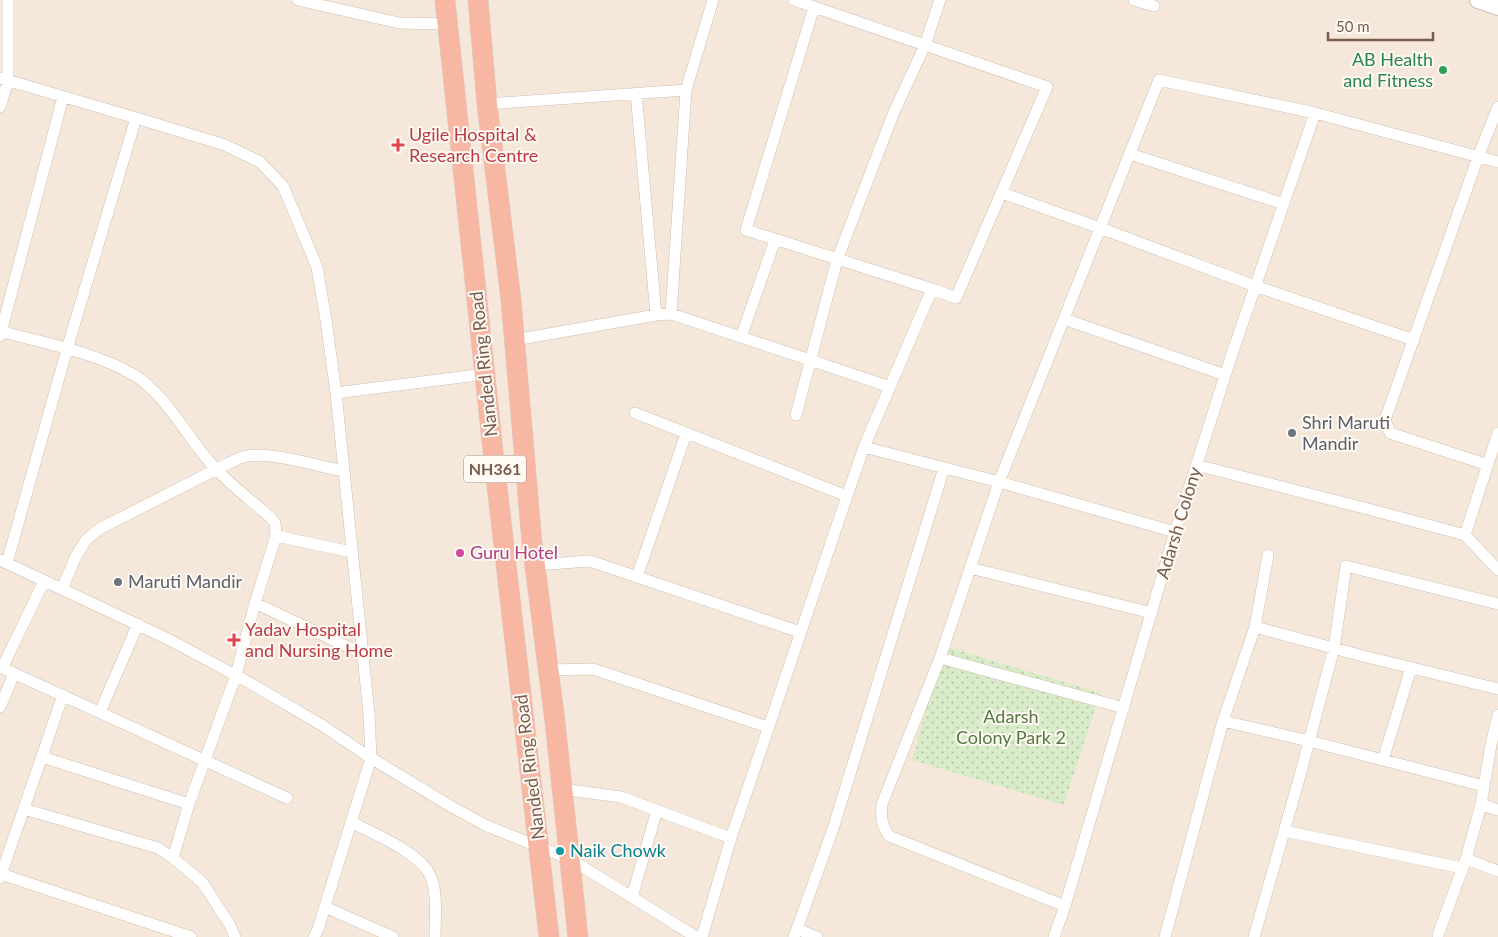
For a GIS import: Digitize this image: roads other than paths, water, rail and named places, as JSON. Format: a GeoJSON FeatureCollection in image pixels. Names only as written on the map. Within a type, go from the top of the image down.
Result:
{"type":"FeatureCollection","features":[{"type":"Feature","properties":{"kind":"highway","name":"Nanded Ring Road"},"geometry":{"type":"LineString","coordinates":[[445,0],[485,374],[549,937]]}},
{"type":"Feature","properties":{"kind":"highway","name":"NH361"},"geometry":{"type":"LineString","coordinates":[[478,0],[487,104],[511,300],[535,565],[578,937]]}},
{"type":"Feature","properties":{"kind":"main road"},"geometry":{"type":"LineString","coordinates":[[1478,0],[1498,7]]}},
{"type":"Feature","properties":{"kind":"street"},"geometry":{"type":"LineString","coordinates":[[298,0],[399,23],[448,24]]}},
{"type":"Feature","properties":{"kind":"street"},"geometry":{"type":"LineString","coordinates":[[671,314],[686,90],[713,0]]}},
{"type":"Feature","properties":{"kind":"street"},"geometry":{"type":"LineString","coordinates":[[794,0],[1047,87],[956,298],[746,230],[814,7]]}},
{"type":"Feature","properties":{"kind":"street"},"geometry":{"type":"LineString","coordinates":[[796,415],[837,260],[894,112],[925,45],[940,0]]}},
{"type":"Feature","properties":{"kind":"street"},"geometry":{"type":"LineString","coordinates":[[1134,0],[1154,6]]}},
{"type":"Feature","properties":{"kind":"street"},"geometry":{"type":"LineString","coordinates":[[0,107],[4,80],[5,5]]}},
{"type":"Feature","properties":{"kind":"street"},"geometry":{"type":"LineString","coordinates":[[4,80],[225,145],[260,162],[282,186],[317,267],[336,394],[372,758],[314,937]]}},
{"type":"Feature","properties":{"kind":"street"},"geometry":{"type":"LineString","coordinates":[[1065,906],[889,836],[881,819],[882,804],[940,658],[999,482],[1159,80],[1315,112],[1498,162]]}},
{"type":"Feature","properties":{"kind":"street"},"geometry":{"type":"LineString","coordinates":[[487,104],[686,90]]}},
{"type":"Feature","properties":{"kind":"street"},"geometry":{"type":"LineString","coordinates":[[636,93],[656,314]]}},
{"type":"Feature","properties":{"kind":"street"},"geometry":{"type":"LineString","coordinates":[[63,97],[0,333],[67,349],[110,364],[134,376],[154,392],[216,469],[275,523],[276,536],[255,603],[236,675],[188,804],[173,858]]}},
{"type":"Feature","properties":{"kind":"street"},"geometry":{"type":"LineString","coordinates":[[1488,465],[1390,433],[1385,420],[1478,157],[1498,107]]}},
{"type":"Feature","properties":{"kind":"street","name":"Adarsh Colony"},"geometry":{"type":"LineString","coordinates":[[1054,937],[1065,906],[1196,465],[1315,112]]}},
{"type":"Feature","properties":{"kind":"street"},"geometry":{"type":"LineString","coordinates":[[136,118],[3,562],[138,624],[236,675],[487,826],[570,859],[696,937]]}},
{"type":"Feature","properties":{"kind":"street"},"geometry":{"type":"LineString","coordinates":[[1130,154],[1284,204]]}},
{"type":"Feature","properties":{"kind":"street"},"geometry":{"type":"LineString","coordinates":[[1002,193],[1255,286],[1414,340]]}},
{"type":"Feature","properties":{"kind":"street"},"geometry":{"type":"LineString","coordinates":[[741,337],[775,240]]}},
{"type":"Feature","properties":{"kind":"street"},"geometry":{"type":"LineString","coordinates":[[702,937],[731,838],[864,447],[932,289]]}},
{"type":"Feature","properties":{"kind":"street"},"geometry":{"type":"LineString","coordinates":[[514,340],[656,314],[671,314],[890,387]]}},
{"type":"Feature","properties":{"kind":"street"},"geometry":{"type":"LineString","coordinates":[[1064,319],[1225,375]]}},
{"type":"Feature","properties":{"kind":"street"},"geometry":{"type":"LineString","coordinates":[[336,394],[485,374]]}},
{"type":"Feature","properties":{"kind":"street"},"geometry":{"type":"LineString","coordinates":[[636,413],[847,496]]}},
{"type":"Feature","properties":{"kind":"street"},"geometry":{"type":"LineString","coordinates":[[1465,535],[1498,433]]}},
{"type":"Feature","properties":{"kind":"street"},"geometry":{"type":"LineString","coordinates":[[637,577],[686,434]]}},
{"type":"Feature","properties":{"kind":"street"},"geometry":{"type":"LineString","coordinates":[[864,447],[999,482],[1175,532]]}},
{"type":"Feature","properties":{"kind":"street"},"geometry":{"type":"LineString","coordinates":[[62,589],[76,556],[86,540],[99,529],[245,456],[274,457],[344,471]]}},
{"type":"Feature","properties":{"kind":"street"},"geometry":{"type":"LineString","coordinates":[[1196,465],[1465,535],[1498,570]]}},
{"type":"Feature","properties":{"kind":"street"},"geometry":{"type":"LineString","coordinates":[[817,937],[795,933],[833,829],[944,468]]}},
{"type":"Feature","properties":{"kind":"street"},"geometry":{"type":"LineString","coordinates":[[276,536],[352,552]]}},
{"type":"Feature","properties":{"kind":"street"},"geometry":{"type":"LineString","coordinates":[[1165,937],[1223,721],[1255,627],[1268,555]]}},
{"type":"Feature","properties":{"kind":"street"},"geometry":{"type":"LineString","coordinates":[[535,565],[590,561],[800,632]]}},
{"type":"Feature","properties":{"kind":"street"},"geometry":{"type":"LineString","coordinates":[[1254,937],[1334,648],[1346,566],[1498,604]]}},
{"type":"Feature","properties":{"kind":"street"},"geometry":{"type":"LineString","coordinates":[[970,568],[1152,612]]}},
{"type":"Feature","properties":{"kind":"street"},"geometry":{"type":"LineString","coordinates":[[44,581],[1,668],[287,798]]}},
{"type":"Feature","properties":{"kind":"street"},"geometry":{"type":"LineString","coordinates":[[255,603],[363,654]]}},
{"type":"Feature","properties":{"kind":"street"},"geometry":{"type":"LineString","coordinates":[[100,712],[138,624]]}},
{"type":"Feature","properties":{"kind":"street"},"geometry":{"type":"LineString","coordinates":[[1255,627],[1498,689]]}},
{"type":"Feature","properties":{"kind":"street"},"geometry":{"type":"LineString","coordinates":[[940,658],[1124,708]]}},
{"type":"Feature","properties":{"kind":"street"},"geometry":{"type":"LineString","coordinates":[[1383,760],[1411,668]]}},
{"type":"Feature","properties":{"kind":"street"},"geometry":{"type":"LineString","coordinates":[[548,670],[593,669],[768,727]]}},
{"type":"Feature","properties":{"kind":"street"},"geometry":{"type":"LineString","coordinates":[[0,707],[14,674]]}},
{"type":"Feature","properties":{"kind":"street"},"geometry":{"type":"LineString","coordinates":[[63,695],[1,876],[191,937]]}},
{"type":"Feature","properties":{"kind":"street"},"geometry":{"type":"LineString","coordinates":[[1438,935],[1464,864],[1482,804],[1484,786],[1494,746],[1498,715]]}},
{"type":"Feature","properties":{"kind":"street"},"geometry":{"type":"LineString","coordinates":[[1223,721],[1484,786]]}},
{"type":"Feature","properties":{"kind":"street"},"geometry":{"type":"LineString","coordinates":[[42,757],[188,804]]}},
{"type":"Feature","properties":{"kind":"street"},"geometry":{"type":"LineString","coordinates":[[562,789],[621,797],[731,838]]}},
{"type":"Feature","properties":{"kind":"street"},"geometry":{"type":"LineString","coordinates":[[1482,804],[1498,810]]}},
{"type":"Feature","properties":{"kind":"street"},"geometry":{"type":"LineString","coordinates":[[24,809],[158,848],[202,882],[230,925],[235,937]]}},
{"type":"Feature","properties":{"kind":"street"},"geometry":{"type":"LineString","coordinates":[[632,897],[657,810]]}},
{"type":"Feature","properties":{"kind":"street"},"geometry":{"type":"LineString","coordinates":[[351,822],[408,853],[423,865],[431,876],[434,895],[435,937]]}},
{"type":"Feature","properties":{"kind":"street"},"geometry":{"type":"LineString","coordinates":[[1284,831],[1498,871]]}},
{"type":"Feature","properties":{"kind":"street"},"geometry":{"type":"LineString","coordinates":[[325,907],[393,937]]}},
{"type":"Feature","properties":{"kind":"place","name":"AB Health and Fitness"},"geometry":{"type":"Point","coordinates":[1443,70]}},
{"type":"Feature","properties":{"kind":"place","name":"Ugile Hospital & Research Centre"},"geometry":{"type":"Point","coordinates":[398,145]}},
{"type":"Feature","properties":{"kind":"place","name":"Shri Maruti Mandir"},"geometry":{"type":"Point","coordinates":[1292,433]}},
{"type":"Feature","properties":{"kind":"place","name":"Guru Hotel"},"geometry":{"type":"Point","coordinates":[460,553]}},
{"type":"Feature","properties":{"kind":"place","name":"Maruti Mandir"},"geometry":{"type":"Point","coordinates":[118,582]}},
{"type":"Feature","properties":{"kind":"place","name":"Yadav Hospital and Nursing Home"},"geometry":{"type":"Point","coordinates":[234,640]}},
{"type":"Feature","properties":{"kind":"place","name":"Naik Chowk"},"geometry":{"type":"Point","coordinates":[560,851]}},
{"type":"Feature","properties":{"kind":"park label","name":"Adarsh Colony Park 2"},"geometry":{"type":"Point","coordinates":[1011,728]}}]}
